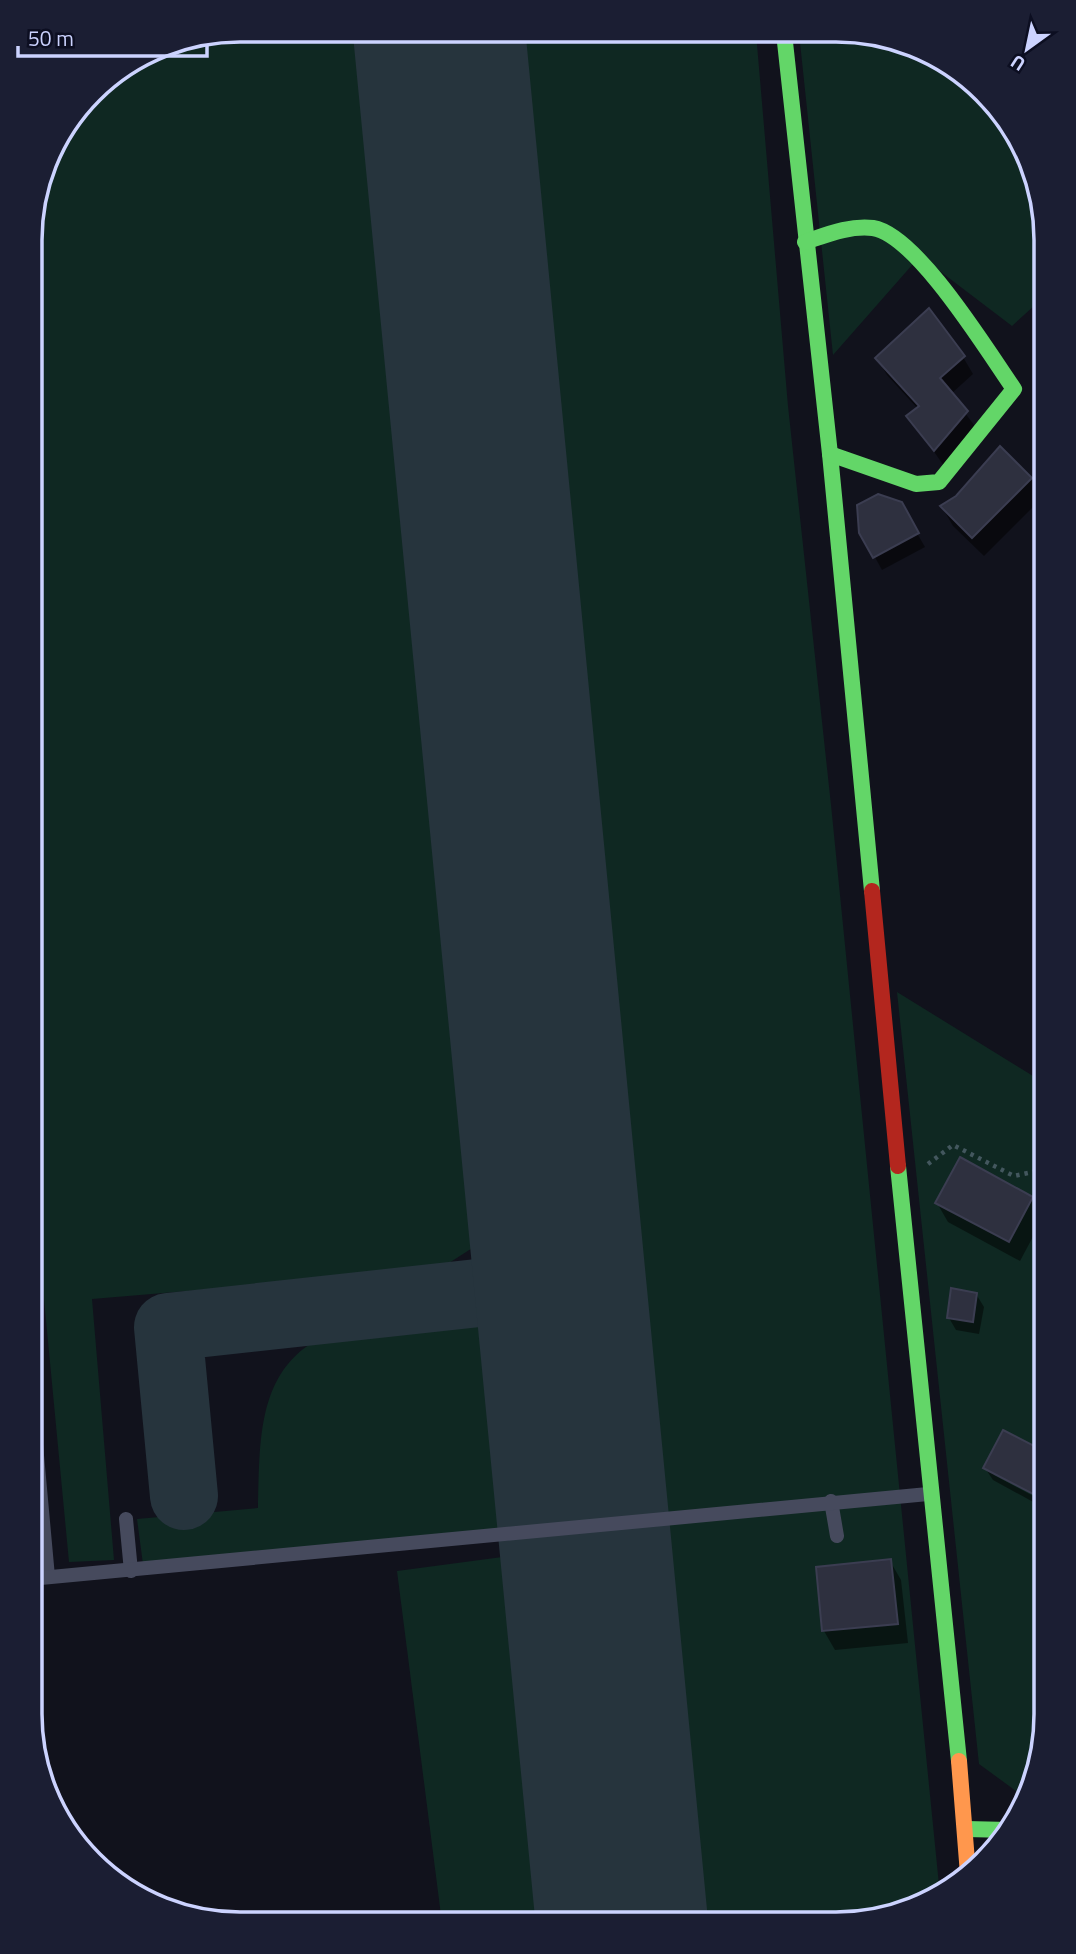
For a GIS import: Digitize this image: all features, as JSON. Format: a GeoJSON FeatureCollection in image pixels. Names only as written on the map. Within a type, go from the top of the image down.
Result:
{"type":"FeatureCollection","features":[{"type":"Feature","properties":{"kind":"street"},"geometry":{"type":"LineString","coordinates":[[785,42],[830,454],[929,1494],[967,1862]]}},
{"type":"Feature","properties":{"kind":"street"},"geometry":{"type":"LineString","coordinates":[[805,242],[850,228],[883,230],[913,251],[1014,389],[939,482],[916,484],[830,454]]}},
{"type":"Feature","properties":{"kind":"street"},"geometry":{"type":"LineString","coordinates":[[966,1829],[996,1830]]}},
{"type":"Feature","properties":{"kind":"lane"},"geometry":{"type":"LineString","coordinates":[[42,1578],[831,1501],[929,1494]]}},
{"type":"Feature","properties":{"kind":"lane"},"geometry":{"type":"LineString","coordinates":[[831,1501],[837,1536]]}},
{"type":"Feature","properties":{"kind":"lane"},"geometry":{"type":"LineString","coordinates":[[42,1511],[48,1577]]}},
{"type":"Feature","properties":{"kind":"lane"},"geometry":{"type":"LineString","coordinates":[[126,1519],[131,1571]]}},
{"type":"Feature","properties":{"kind":"path"},"geometry":{"type":"LineString","coordinates":[[900,1186],[953,1145],[1014,1176],[1034,1172]]}},
{"type":"Feature","properties":{"kind":"green space"},"geometry":{"type":"Polygon","coordinates":[[[396,42],[416,71],[518,1185],[500,1223],[477,1245],[438,1270],[92,1299],[114,1560],[69,1562],[42,1278],[42,240],[49,189],[62,153],[91,110],[130,75],[153,62],[189,49],[215,44],[396,42]]]}},
{"type":"Feature","properties":{"kind":"green space"},"geometry":{"type":"Polygon","coordinates":[[[483,42],[757,42],[788,406],[831,805],[939,1883],[923,1892],[874,1908],[849,1912],[654,1912],[475,68],[483,42]]]}},
{"type":"Feature","properties":{"kind":"green space"},"geometry":{"type":"Polygon","coordinates":[[[800,42],[874,46],[923,62],[946,75],[985,110],[1001,130],[1023,177],[1034,227],[1034,306],[1012,326],[920,256],[833,355],[800,42]]]}},
{"type":"Feature","properties":{"kind":"green space"},"geometry":{"type":"Polygon","coordinates":[[[897,992],[1034,1077],[1034,1727],[1027,1765],[1018,1792],[979,1764],[897,992]]]}},
{"type":"Feature","properties":{"kind":"green space"},"geometry":{"type":"Polygon","coordinates":[[[408,1321],[478,1326],[498,1335],[515,1352],[538,1386],[552,1526],[143,1564],[137,1519],[258,1508],[260,1454],[268,1403],[277,1380],[291,1360],[311,1343],[346,1327],[408,1321]]]}},
{"type":"Feature","properties":{"kind":"green space"},"geometry":{"type":"Polygon","coordinates":[[[554,1550],[589,1912],[441,1912],[397,1571],[554,1550]]]}},
{"type":"Feature","properties":{"kind":"building"},"geometry":{"type":"Polygon","coordinates":[[[929,308],[965,356],[940,378],[968,411],[934,451],[906,416],[919,406],[875,358],[929,308]]]}},
{"type":"Feature","properties":{"kind":"building"},"geometry":{"type":"Polygon","coordinates":[[[1000,446],[1032,478],[972,538],[940,506],[956,496],[1000,446]]]}},
{"type":"Feature","properties":{"kind":"building"},"geometry":{"type":"Polygon","coordinates":[[[878,494],[902,502],[919,533],[873,558],[859,533],[857,505],[878,494]]]}},
{"type":"Feature","properties":{"kind":"building"},"geometry":{"type":"Polygon","coordinates":[[[960,1157],[1033,1197],[1009,1242],[935,1203],[960,1157]]]}},
{"type":"Feature","properties":{"kind":"building"},"geometry":{"type":"Polygon","coordinates":[[[951,1288],[977,1293],[973,1322],[947,1318],[951,1288]]]}},
{"type":"Feature","properties":{"kind":"building"},"geometry":{"type":"Polygon","coordinates":[[[1003,1430],[1034,1446],[1034,1494],[983,1468],[1003,1430]]]}},
{"type":"Feature","properties":{"kind":"building"},"geometry":{"type":"Polygon","coordinates":[[[891,1559],[898,1624],[822,1631],[816,1567],[891,1559]]]}},
{"type":"Feature","properties":{"kind":"taxiway"},"geometry":{"type":"LineString","coordinates":[[184,1496],[168,1327],[560,1284]]}},
{"type":"Feature","properties":{"kind":"runway"},"geometry":{"type":"LineString","coordinates":[[440,42],[621,1912]]}},
{"type":"Feature","properties":{"kind":"traffic: fast"},"geometry":{"type":"LineString","coordinates":[[785,42],[830,454],[872,891]]}},
{"type":"Feature","properties":{"kind":"traffic: fast"},"geometry":{"type":"LineString","coordinates":[[805,242],[856,228],[873,228],[891,235],[930,272],[950,297],[1014,389],[939,482],[916,484],[830,454]]}},
{"type":"Feature","properties":{"kind":"traffic: fast"},"geometry":{"type":"LineString","coordinates":[[898,1166],[959,1761]]}},
{"type":"Feature","properties":{"kind":"traffic: fast"},"geometry":{"type":"LineString","coordinates":[[966,1829],[996,1830]]}},
{"type":"Feature","properties":{"kind":"traffic: slow"},"geometry":{"type":"LineString","coordinates":[[959,1761],[967,1862]]}},
{"type":"Feature","properties":{"kind":"traffic: jam"},"geometry":{"type":"LineString","coordinates":[[872,891],[898,1166]]}}]}
